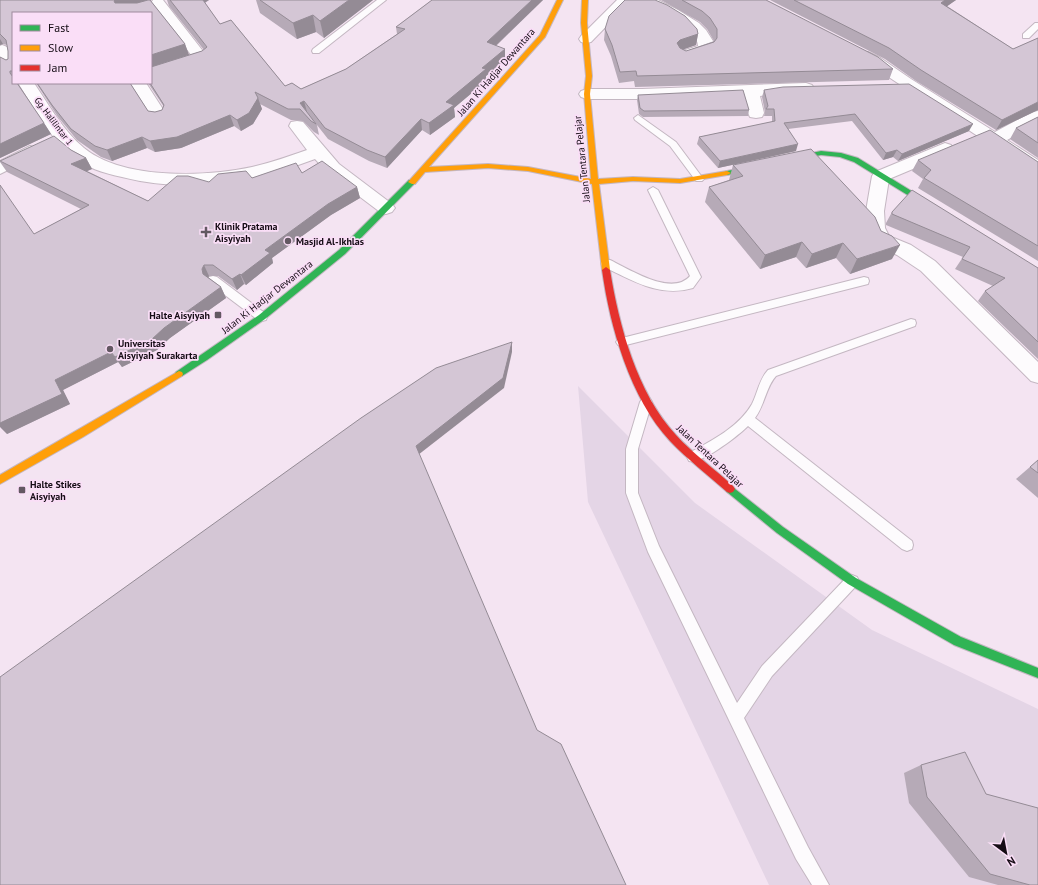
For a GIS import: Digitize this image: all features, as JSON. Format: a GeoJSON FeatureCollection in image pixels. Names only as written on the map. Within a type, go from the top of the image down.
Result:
{"type":"FeatureCollection","features":[{"type":"Feature","properties":{"kind":"main road","name":"Jalan Ki Hadjar Dewantara"},"geometry":{"type":"LineString","coordinates":[[0,480],[80,434],[204,358],[262,317],[342,252],[423,170],[543,36],[560,0]]}},
{"type":"Feature","properties":{"kind":"main road","name":"Jalan Tentara Pelajar"},"geometry":{"type":"LineString","coordinates":[[586,0],[584,23],[589,76],[587,94],[595,182],[609,290],[622,342],[646,402],[673,438],[718,480],[780,530],[852,581],[958,641],[1038,673]]}},
{"type":"Feature","properties":{"kind":"main road"},"geometry":{"type":"LineString","coordinates":[[423,170],[488,166],[528,169],[595,182],[633,179],[656,181],[699,178],[821,153],[841,155],[856,160],[945,214]]}},
{"type":"Feature","properties":{"kind":"street"},"geometry":{"type":"LineString","coordinates":[[586,39],[625,0]]}},
{"type":"Feature","properties":{"kind":"street"},"geometry":{"type":"LineString","coordinates":[[646,0],[693,25],[702,33],[706,42],[706,48],[684,56]]}},
{"type":"Feature","properties":{"kind":"street"},"geometry":{"type":"LineString","coordinates":[[152,74],[201,58],[157,4]]}},
{"type":"Feature","properties":{"kind":"street"},"geometry":{"type":"LineString","coordinates":[[5,49],[12,63]]}},
{"type":"Feature","properties":{"kind":"street"},"geometry":{"type":"LineString","coordinates":[[855,50],[879,63],[908,85],[1038,168]]}},
{"type":"Feature","properties":{"kind":"street","name":"Gg. Halilintar 1"},"geometry":{"type":"LineString","coordinates":[[26,84],[54,142],[78,152],[98,164],[133,174],[185,180],[222,178],[244,175],[318,152]]}},
{"type":"Feature","properties":{"kind":"street"},"geometry":{"type":"LineString","coordinates":[[139,84],[160,117]]}},
{"type":"Feature","properties":{"kind":"street"},"geometry":{"type":"LineString","coordinates":[[885,86],[908,85]]}},
{"type":"Feature","properties":{"kind":"street"},"geometry":{"type":"LineString","coordinates":[[587,94],[642,94],[821,87]]}},
{"type":"Feature","properties":{"kind":"street"},"geometry":{"type":"LineString","coordinates":[[756,113],[751,93],[780,91],[781,88]]}},
{"type":"Feature","properties":{"kind":"street"},"geometry":{"type":"LineString","coordinates":[[1038,116],[990,136],[882,176],[875,211],[876,228],[882,240],[904,250],[928,266],[1038,376]]}},
{"type":"Feature","properties":{"kind":"street"},"geometry":{"type":"LineString","coordinates":[[298,126],[318,152],[349,181],[386,208]]}},
{"type":"Feature","properties":{"kind":"street"},"geometry":{"type":"LineString","coordinates":[[0,168],[54,142]]}},
{"type":"Feature","properties":{"kind":"lane"},"geometry":{"type":"LineString","coordinates":[[316,51],[382,0]]}},
{"type":"Feature","properties":{"kind":"lane"},"geometry":{"type":"LineString","coordinates":[[1026,36],[1038,25]]}},
{"type":"Feature","properties":{"kind":"lane"},"geometry":{"type":"LineString","coordinates":[[638,118],[673,144],[699,178]]}},
{"type":"Feature","properties":{"kind":"lane"},"geometry":{"type":"LineString","coordinates":[[606,263],[656,286],[672,288],[689,285],[696,277],[652,190]]}},
{"type":"Feature","properties":{"kind":"lane"},"geometry":{"type":"LineString","coordinates":[[213,280],[262,317]]}},
{"type":"Feature","properties":{"kind":"lane"},"geometry":{"type":"LineString","coordinates":[[622,342],[864,281]]}},
{"type":"Feature","properties":{"kind":"lane"},"geometry":{"type":"LineString","coordinates":[[693,457],[724,440],[747,418],[755,409],[772,372],[911,323]]}},
{"type":"Feature","properties":{"kind":"lane"},"geometry":{"type":"LineString","coordinates":[[646,402],[632,449],[632,493],[653,548],[802,853],[821,885]]}},
{"type":"Feature","properties":{"kind":"lane"},"geometry":{"type":"LineString","coordinates":[[747,418],[907,546]]}},
{"type":"Feature","properties":{"kind":"lane"},"geometry":{"type":"LineString","coordinates":[[736,717],[767,671],[852,581]]}},
{"type":"Feature","properties":{"kind":"shaded area"},"geometry":{"type":"Polygon","coordinates":[[[578,386],[695,503],[872,630],[1038,709],[1038,885],[769,885],[588,502],[578,386]]]}},
{"type":"Feature","properties":{"kind":"building"},"geometry":{"type":"Polygon","coordinates":[[[0,0],[115,0],[115,3],[137,3],[150,0],[185,44],[152,55],[152,12],[12,12],[12,71],[10,71],[10,73],[12,76],[12,84],[18,84],[44,123],[0,144],[0,57],[6,60],[8,59],[8,51],[6,40],[0,34],[0,0]]]}},
{"type":"Feature","properties":{"kind":"building"},"geometry":{"type":"Polygon","coordinates":[[[170,0],[203,0],[220,24],[231,20],[285,86],[292,83],[301,89],[346,69],[405,29],[396,27],[432,0],[532,0],[487,42],[505,49],[482,68],[486,69],[446,102],[454,105],[429,123],[421,119],[385,157],[367,150],[325,128],[304,101],[300,103],[316,124],[311,121],[300,109],[288,109],[255,92],[258,98],[249,113],[237,120],[230,115],[177,137],[150,141],[142,137],[107,150],[95,146],[71,129],[38,84],[131,84],[148,111],[155,112],[162,110],[164,105],[151,84],[152,84],[152,67],[202,51],[207,47],[170,0]]]}},
{"type":"Feature","properties":{"kind":"building"},"geometry":{"type":"Polygon","coordinates":[[[260,0],[349,0],[320,21],[313,15],[293,23],[260,0]]]}},
{"type":"Feature","properties":{"kind":"building"},"geometry":{"type":"Polygon","coordinates":[[[625,0],[655,0],[667,5],[685,16],[697,29],[698,34],[680,40],[677,43],[680,48],[686,51],[714,42],[717,38],[717,29],[710,18],[702,11],[682,0],[766,0],[878,57],[893,69],[637,76],[636,71],[620,72],[612,45],[605,29],[609,16],[625,0]]]}},
{"type":"Feature","properties":{"kind":"building"},"geometry":{"type":"Polygon","coordinates":[[[794,0],[945,0],[941,3],[1013,49],[1038,38],[1038,102],[1002,120],[921,70],[889,48],[794,0]]]}},
{"type":"Feature","properties":{"kind":"building"},"geometry":{"type":"Polygon","coordinates":[[[909,84],[973,124],[902,154],[897,150],[886,153],[855,114],[784,123],[798,144],[720,161],[699,137],[775,121],[774,109],[766,109],[768,106],[764,90],[783,87],[909,84]]]}},
{"type":"Feature","properties":{"kind":"building"},"geometry":{"type":"Polygon","coordinates":[[[743,90],[749,110],[644,111],[640,108],[638,95],[743,90]]]}},
{"type":"Feature","properties":{"kind":"building"},"geometry":{"type":"Polygon","coordinates":[[[1038,117],[1038,143],[1016,128],[1038,117]]]}},
{"type":"Feature","properties":{"kind":"building"},"geometry":{"type":"Polygon","coordinates":[[[990,130],[1038,162],[1038,246],[924,178],[931,170],[918,160],[990,130]]]}},
{"type":"Feature","properties":{"kind":"building"},"geometry":{"type":"Polygon","coordinates":[[[54,136],[71,150],[86,158],[71,164],[148,201],[177,176],[188,176],[209,182],[218,174],[246,171],[252,178],[296,163],[302,173],[322,161],[357,187],[328,204],[265,250],[270,253],[241,275],[240,274],[232,279],[213,265],[204,265],[202,269],[203,274],[221,287],[164,328],[151,340],[115,357],[111,352],[55,380],[62,394],[0,423],[0,185],[34,234],[89,205],[0,161],[54,136]]]}},
{"type":"Feature","properties":{"kind":"building"},"geometry":{"type":"Polygon","coordinates":[[[811,149],[875,217],[881,231],[892,236],[900,245],[857,259],[843,243],[812,254],[802,242],[765,255],[709,187],[743,176],[733,165],[811,149]]]}},
{"type":"Feature","properties":{"kind":"building"},"geometry":{"type":"Polygon","coordinates":[[[912,190],[1038,268],[1038,342],[985,291],[1005,278],[962,259],[970,247],[892,214],[892,212],[912,190]]]}},
{"type":"Feature","properties":{"kind":"building"},"geometry":{"type":"Polygon","coordinates":[[[512,342],[503,378],[416,446],[537,730],[561,744],[626,885],[0,885],[0,677],[361,418],[436,368],[512,342]]]}},
{"type":"Feature","properties":{"kind":"building"},"geometry":{"type":"Polygon","coordinates":[[[1038,460],[1038,473],[1030,467],[1038,460]]]}},
{"type":"Feature","properties":{"kind":"building"},"geometry":{"type":"Polygon","coordinates":[[[965,752],[986,794],[1038,808],[1038,885],[1030,885],[990,874],[927,797],[921,765],[965,752]]]}},
{"type":"Feature","properties":{"kind":"traffic: fast"},"geometry":{"type":"LineString","coordinates":[[727,173],[821,153],[841,155],[856,160],[935,208]]}},
{"type":"Feature","properties":{"kind":"traffic: fast"},"geometry":{"type":"LineString","coordinates":[[179,374],[262,317],[342,252],[412,182]]}},
{"type":"Feature","properties":{"kind":"traffic: fast"},"geometry":{"type":"LineString","coordinates":[[730,489],[780,530],[852,581],[958,641],[1038,673]]}},
{"type":"Feature","properties":{"kind":"traffic: slow"},"geometry":{"type":"LineString","coordinates":[[412,182],[543,36],[560,0]]}},
{"type":"Feature","properties":{"kind":"traffic: slow"},"geometry":{"type":"LineString","coordinates":[[585,0],[584,23],[589,76],[587,94],[595,182],[606,270]]}},
{"type":"Feature","properties":{"kind":"traffic: slow"},"geometry":{"type":"LineString","coordinates":[[423,170],[488,166],[528,169],[595,182],[633,179],[680,181],[727,173]]}},
{"type":"Feature","properties":{"kind":"traffic: slow"},"geometry":{"type":"LineString","coordinates":[[0,480],[179,374]]}},
{"type":"Feature","properties":{"kind":"traffic: jam"},"geometry":{"type":"LineString","coordinates":[[606,270],[609,290],[622,342],[646,402],[673,438],[730,489]]}},
{"type":"Feature","properties":{"kind":"place","name":"Klinik Pratama Aisyiyah"},"geometry":{"type":"Point","coordinates":[206,232]}},
{"type":"Feature","properties":{"kind":"place","name":"Masjid Al-Ikhlas"},"geometry":{"type":"Point","coordinates":[288,241]}},
{"type":"Feature","properties":{"kind":"place","name":"Halte Aisyiyah"},"geometry":{"type":"Point","coordinates":[218,315]}},
{"type":"Feature","properties":{"kind":"place","name":"Universitas Aisyiyah Surakarta"},"geometry":{"type":"Point","coordinates":[110,349]}},
{"type":"Feature","properties":{"kind":"place","name":"Halte Stikes Aisyiyah"},"geometry":{"type":"Point","coordinates":[22,490]}}]}
